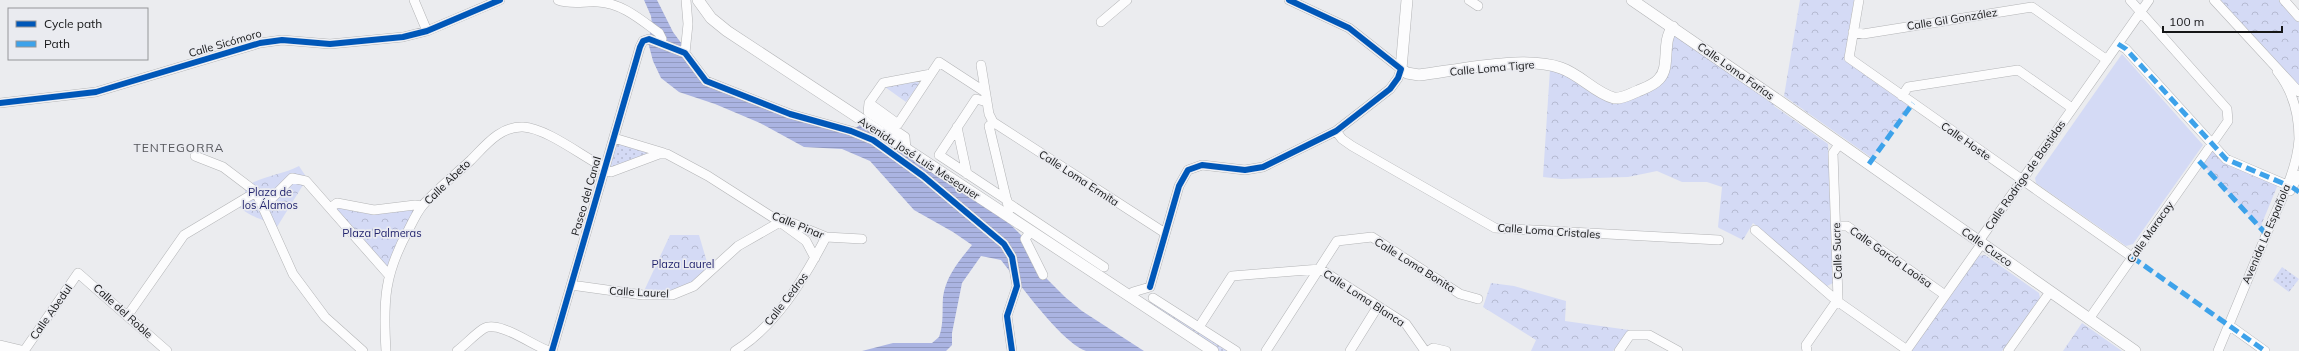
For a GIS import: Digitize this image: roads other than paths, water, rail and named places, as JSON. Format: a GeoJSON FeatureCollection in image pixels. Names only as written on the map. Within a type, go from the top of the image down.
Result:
{"type":"FeatureCollection","features":[{"type":"Feature","properties":{"kind":"main road","name":"Avenida José Luis Meseguer"},"geometry":{"type":"LineString","coordinates":[[698,0],[711,18],[722,28],[1213,351]]}},
{"type":"Feature","properties":{"kind":"main road"},"geometry":{"type":"LineString","coordinates":[[1401,69],[1407,0]]}},
{"type":"Feature","properties":{"kind":"main road","name":"Calle Loma Farias"},"geometry":{"type":"LineString","coordinates":[[1632,0],[1840,143]]}},
{"type":"Feature","properties":{"kind":"main road","name":"Calle Loma Tigre"},"geometry":{"type":"LineString","coordinates":[[1401,69],[1410,74],[1419,75],[1521,63],[1543,64],[1572,72],[1608,96],[1618,99],[1653,84],[1661,78],[1664,71],[1668,35],[1673,27]]}},
{"type":"Feature","properties":{"kind":"main road","name":"Calle Cuzco"},"geometry":{"type":"LineString","coordinates":[[1840,143],[2135,351]]}},
{"type":"Feature","properties":{"kind":"main road"},"geometry":{"type":"LineString","coordinates":[[0,346],[21,351]]}},
{"type":"Feature","properties":{"kind":"street"},"geometry":{"type":"LineString","coordinates":[[414,0],[427,31]]}},
{"type":"Feature","properties":{"kind":"street","name":"Calle Sicómoro"},"geometry":{"type":"LineString","coordinates":[[0,103],[96,92],[260,43],[282,40],[330,44],[403,37],[427,31],[500,0]]}},
{"type":"Feature","properties":{"kind":"street"},"geometry":{"type":"LineString","coordinates":[[558,0],[566,2],[599,2],[620,7],[659,33],[661,42],[685,52],[706,81],[790,114],[852,131],[872,140],[923,176],[1004,244],[1012,257],[1017,286],[1007,316],[1012,351]]}},
{"type":"Feature","properties":{"kind":"street"},"geometry":{"type":"LineString","coordinates":[[685,52],[688,24],[686,0]]}},
{"type":"Feature","properties":{"kind":"street"},"geometry":{"type":"LineString","coordinates":[[1101,22],[1127,0]]}},
{"type":"Feature","properties":{"kind":"street"},"geometry":{"type":"LineString","coordinates":[[1236,351],[1153,298],[1150,287],[1181,179],[1192,167],[1202,166],[1245,170],[1258,169],[1336,131],[1390,89],[1398,78],[1401,69],[1349,28],[1289,0]]}},
{"type":"Feature","properties":{"kind":"street"},"geometry":{"type":"LineString","coordinates":[[1470,0],[1478,6]]}},
{"type":"Feature","properties":{"kind":"street","name":"Calle Hoste"},"geometry":{"type":"LineString","coordinates":[[1859,0],[1849,58],[2132,257]]}},
{"type":"Feature","properties":{"kind":"street","name":"Calle Maracay"},"geometry":{"type":"LineString","coordinates":[[2089,319],[2228,121],[2227,109],[2130,0]]}},
{"type":"Feature","properties":{"kind":"street","name":"Calle Rodrigo de Bastidas"},"geometry":{"type":"LineString","coordinates":[[1906,350],[1980,246],[1979,241],[2149,0]]}},
{"type":"Feature","properties":{"kind":"street"},"geometry":{"type":"LineString","coordinates":[[2214,0],[2299,92]]}},
{"type":"Feature","properties":{"kind":"street"},"geometry":{"type":"LineString","coordinates":[[2284,0],[2299,17]]}},
{"type":"Feature","properties":{"kind":"street","name":"Calle Gil González"},"geometry":{"type":"LineString","coordinates":[[1853,32],[1863,34],[2032,7],[2107,60]]}},
{"type":"Feature","properties":{"kind":"street","name":"Paseo del Canal"},"geometry":{"type":"LineString","coordinates":[[550,351],[571,285],[640,47],[646,39],[661,42]]}},
{"type":"Feature","properties":{"kind":"street"},"geometry":{"type":"LineString","coordinates":[[2118,44],[2126,49],[2211,145],[2226,159],[2293,188],[2299,175]]}},
{"type":"Feature","properties":{"kind":"street"},"geometry":{"type":"LineString","coordinates":[[868,108],[898,124],[939,62],[986,92]]}},
{"type":"Feature","properties":{"kind":"street"},"geometry":{"type":"LineString","coordinates":[[981,65],[987,102],[993,122],[990,126],[1009,210],[1006,215]]}},
{"type":"Feature","properties":{"kind":"street"},"geometry":{"type":"LineString","coordinates":[[1902,96],[1908,87],[2018,70],[2072,108]]}},
{"type":"Feature","properties":{"kind":"street","name":"Avenida La Española"},"geometry":{"type":"LineString","coordinates":[[2224,351],[2293,188],[2298,154],[2297,112],[2290,92],[2278,71]]}},
{"type":"Feature","properties":{"kind":"street"},"geometry":{"type":"LineString","coordinates":[[868,108],[883,83],[931,74]]}},
{"type":"Feature","properties":{"kind":"street"},"geometry":{"type":"LineString","coordinates":[[987,102],[976,99],[939,155],[1104,267]]}},
{"type":"Feature","properties":{"kind":"street"},"geometry":{"type":"LineString","coordinates":[[868,108],[905,137],[906,150]]}},
{"type":"Feature","properties":{"kind":"street","name":"Calle Loma Ermita"},"geometry":{"type":"LineString","coordinates":[[993,122],[1165,233]]}},
{"type":"Feature","properties":{"kind":"street","name":"Calle Abeto"},"geometry":{"type":"LineString","coordinates":[[386,351],[384,302],[388,274],[402,241],[422,206],[494,138],[508,128],[523,127],[535,129],[605,168]]}},
{"type":"Feature","properties":{"kind":"street"},"geometry":{"type":"LineString","coordinates":[[957,127],[967,174]]}},
{"type":"Feature","properties":{"kind":"street","name":"Calle Loma Cristales"},"geometry":{"type":"LineString","coordinates":[[1336,131],[1342,139],[1352,146],[1495,228],[1718,240]]}},
{"type":"Feature","properties":{"kind":"street","name":"Calle Pinar"},"geometry":{"type":"LineString","coordinates":[[614,138],[667,154],[759,208],[806,241],[815,258]]}},
{"type":"Feature","properties":{"kind":"street","name":"Calle Sucre"},"geometry":{"type":"LineString","coordinates":[[1837,300],[1833,153],[1840,143]]}},
{"type":"Feature","properties":{"kind":"street"},"geometry":{"type":"LineString","coordinates":[[605,168],[611,172],[659,154],[667,154]]}},
{"type":"Feature","properties":{"kind":"street"},"geometry":{"type":"LineString","coordinates":[[195,156],[223,167],[256,192],[264,206],[293,274],[325,317],[363,351]]}},
{"type":"Feature","properties":{"kind":"street"},"geometry":{"type":"LineString","coordinates":[[264,206],[292,178],[306,181],[388,274]]}},
{"type":"Feature","properties":{"kind":"street","name":"Avenida La Española"},"geometry":{"type":"LineString","coordinates":[[2218,351],[2293,188]]}},
{"type":"Feature","properties":{"kind":"street"},"geometry":{"type":"LineString","coordinates":[[128,315],[184,235],[256,192]]}},
{"type":"Feature","properties":{"kind":"street"},"geometry":{"type":"LineString","coordinates":[[330,208],[337,203],[374,210],[415,205],[422,206]]}},
{"type":"Feature","properties":{"kind":"street","name":"Calle Pinar"},"geometry":{"type":"LineString","coordinates":[[759,208],[826,237],[862,239]]}},
{"type":"Feature","properties":{"kind":"street","name":"Calle Laurel"},"geometry":{"type":"LineString","coordinates":[[571,285],[643,295],[672,295],[694,286],[738,246],[780,222]]}},
{"type":"Feature","properties":{"kind":"street","name":"Calle García Laoisa"},"geometry":{"type":"LineString","coordinates":[[1836,226],[1847,226],[1945,295]]}},
{"type":"Feature","properties":{"kind":"street"},"geometry":{"type":"LineString","coordinates":[[1755,230],[1837,300],[1906,350]]}},
{"type":"Feature","properties":{"kind":"street"},"geometry":{"type":"LineString","coordinates":[[1031,231],[1025,239],[1043,275]]}},
{"type":"Feature","properties":{"kind":"street","name":"Calle Cedros"},"geometry":{"type":"LineString","coordinates":[[735,351],[754,338],[775,316],[806,275],[826,237]]}},
{"type":"Feature","properties":{"kind":"street","name":"Calle Loma Bonita"},"geometry":{"type":"LineString","coordinates":[[1266,351],[1337,241],[1372,237],[1460,294],[1478,299]]}},
{"type":"Feature","properties":{"kind":"street","name":"Calle Loma Blanca"},"geometry":{"type":"LineString","coordinates":[[1199,327],[1232,276],[1320,269],[1406,324],[1425,351]]}},
{"type":"Feature","properties":{"kind":"street","name":"Calle del Roble"},"geometry":{"type":"LineString","coordinates":[[78,272],[167,351]]}},
{"type":"Feature","properties":{"kind":"street","name":"Calle Abedul"},"geometry":{"type":"LineString","coordinates":[[24,351],[78,272]]}},
{"type":"Feature","properties":{"kind":"street"},"geometry":{"type":"LineString","coordinates":[[1130,297],[1133,292],[1150,287]]}},
{"type":"Feature","properties":{"kind":"street"},"geometry":{"type":"LineString","coordinates":[[2008,351],[2050,292]]}},
{"type":"Feature","properties":{"kind":"street"},"geometry":{"type":"LineString","coordinates":[[1147,308],[1153,298]]}},
{"type":"Feature","properties":{"kind":"street"},"geometry":{"type":"LineString","coordinates":[[1807,351],[1806,345],[1837,300]]}},
{"type":"Feature","properties":{"kind":"street"},"geometry":{"type":"LineString","coordinates":[[1350,351],[1378,306]]}},
{"type":"Feature","properties":{"kind":"street"},"geometry":{"type":"LineString","coordinates":[[457,351],[483,329],[491,326],[501,328],[550,351]]}},
{"type":"Feature","properties":{"kind":"street"},"geometry":{"type":"LineString","coordinates":[[2233,328],[2265,351]]}},
{"type":"Feature","properties":{"kind":"street"},"geometry":{"type":"LineString","coordinates":[[1619,351],[1630,335],[1649,335],[1678,351]]}},
{"type":"Feature","properties":{"kind":"street"},"geometry":{"type":"LineString","coordinates":[[1428,351],[1432,348],[1446,351]]}},
{"type":"Feature","properties":{"kind":"water"},"geometry":{"type":"Polygon","coordinates":[[[644,0],[657,0],[673,32],[708,79],[790,112],[854,129],[860,125],[1004,218],[1025,239],[1043,275],[1065,297],[1082,311],[1144,351],[1086,351],[1076,346],[1041,311],[1001,260],[981,256],[962,283],[952,333],[952,345],[946,351],[862,351],[893,343],[932,343],[939,337],[942,322],[943,297],[947,282],[962,257],[972,245],[953,232],[914,210],[870,161],[842,149],[804,147],[760,123],[715,104],[679,92],[661,78],[653,61],[648,42],[652,24],[651,16],[644,0]]]}},
{"type":"Feature","properties":{"kind":"district","name":"TENTEGORRA"},"geometry":{"type":"Point","coordinates":[179,148]}},
{"type":"Feature","properties":{"kind":"park label","name":"Plaza de los Álamos"},"geometry":{"type":"Point","coordinates":[270,198]}},
{"type":"Feature","properties":{"kind":"park label","name":"Plaza Palmeras"},"geometry":{"type":"Point","coordinates":[382,233]}},
{"type":"Feature","properties":{"kind":"park label","name":"Plaza Laurel"},"geometry":{"type":"Point","coordinates":[683,264]}}]}
